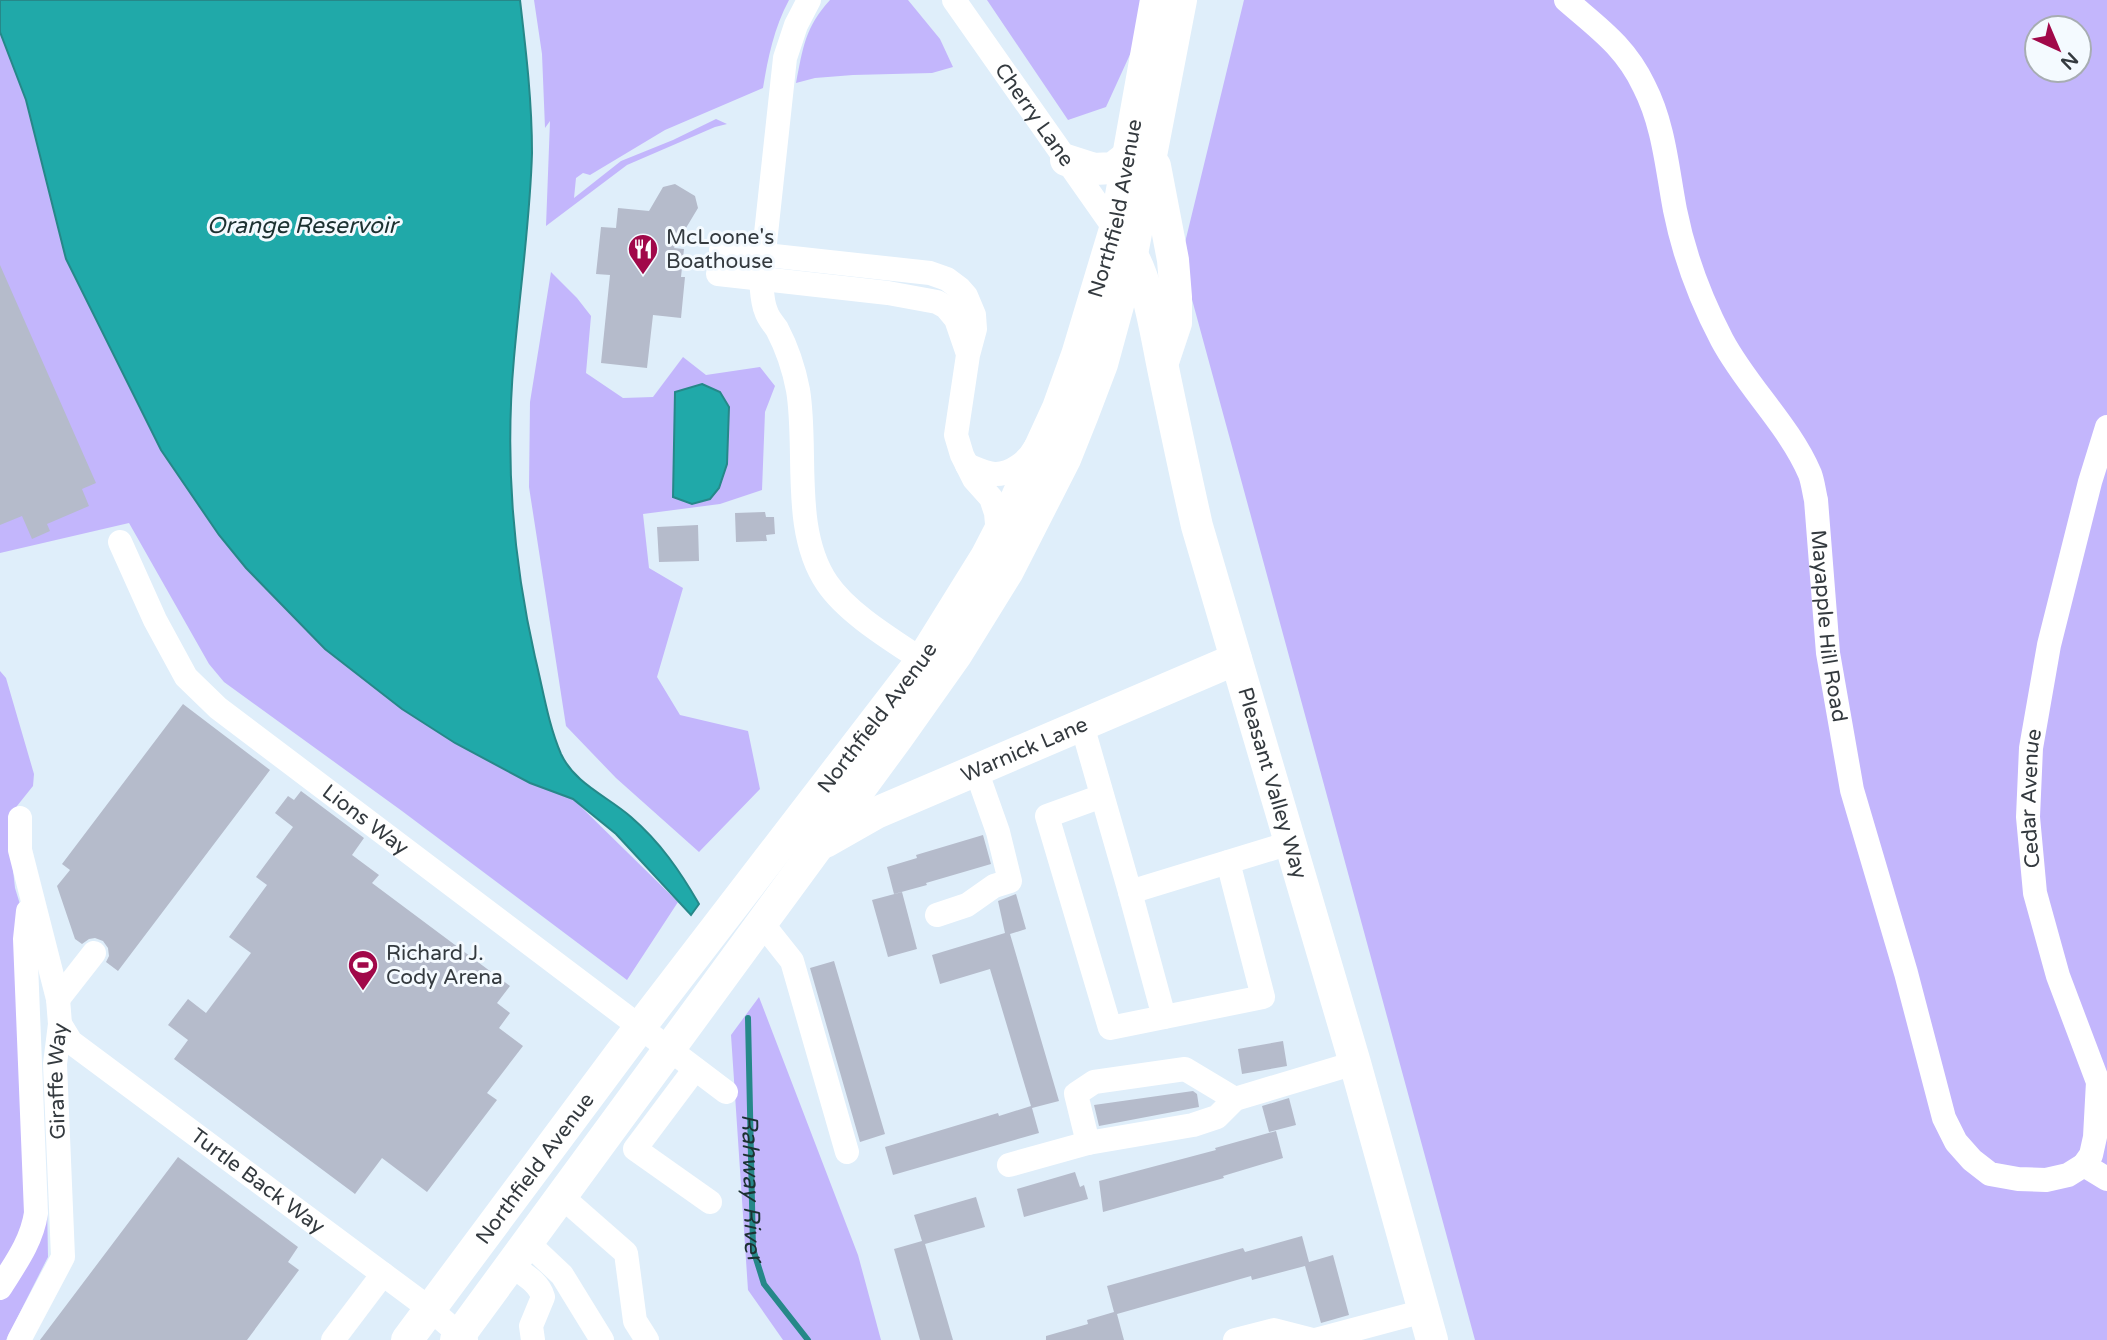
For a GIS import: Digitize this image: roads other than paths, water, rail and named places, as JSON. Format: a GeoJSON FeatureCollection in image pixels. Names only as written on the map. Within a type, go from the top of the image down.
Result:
{"type":"FeatureCollection","features":[{"type":"Feature","properties":{"kind":"main road","name":"Northfield Avenue"},"geometry":{"type":"LineString","coordinates":[[1140,153],[1156,0]]}},
{"type":"Feature","properties":{"kind":"main road","name":"Northfield Avenue"},"geometry":{"type":"LineString","coordinates":[[407,1340],[640,1027],[956,655],[1008,571],[1065,459],[1102,364],[1140,153],[1181,0]]}},
{"type":"Feature","properties":{"kind":"main road"},"geometry":{"type":"LineString","coordinates":[[1066,160],[1094,169],[1114,168],[1140,153],[1173,260],[1176,323],[1162,364]]}},
{"type":"Feature","properties":{"kind":"main road","name":"Northfield Avenue"},"geometry":{"type":"LineString","coordinates":[[460,1338],[817,846],[841,789],[998,535],[1058,408],[1123,241]]}},
{"type":"Feature","properties":{"kind":"main road","name":"Pleasant Valley Way"},"geometry":{"type":"LineString","coordinates":[[1123,241],[1154,320],[1197,526],[1355,1063],[1428,1326]]}},
{"type":"Feature","properties":{"kind":"main road","name":"Warnick Lane"},"geometry":{"type":"LineString","coordinates":[[817,846],[876,813],[1236,659]]}},
{"type":"Feature","properties":{"kind":"street"},"geometry":{"type":"LineString","coordinates":[[809,0],[796,25],[785,58],[761,280],[765,310],[786,349],[797,386],[802,420],[806,520],[819,568],[836,594],[871,626],[922,660]]}},
{"type":"Feature","properties":{"kind":"street","name":"Cherry Lane"},"geometry":{"type":"LineString","coordinates":[[954,0],[1123,241]]}},
{"type":"Feature","properties":{"kind":"street","name":"Mayapple Hill Road"},"geometry":{"type":"LineString","coordinates":[[1566,0],[1604,31],[1626,55],[1645,87],[1661,130],[1683,242],[1707,308],[1740,372],[1788,436],[1811,476],[1816,500],[1828,653],[1852,790],[1906,973],[1944,1118],[1956,1142],[1972,1160],[1990,1174],[2046,1180],[2068,1175],[2098,1174]]}},
{"type":"Feature","properties":{"kind":"street"},"geometry":{"type":"LineString","coordinates":[[968,355],[956,318],[937,302],[888,293],[761,280],[719,262],[764,255],[930,273],[947,279],[959,288],[966,296],[974,315],[975,329],[968,355],[957,435],[961,455],[974,479],[992,498],[998,535]]}},
{"type":"Feature","properties":{"kind":"street"},"geometry":{"type":"LineString","coordinates":[[967,465],[992,474],[1005,473],[1029,459],[1058,408]]}},
{"type":"Feature","properties":{"kind":"street","name":"Cedar Avenue"},"geometry":{"type":"LineString","coordinates":[[2098,1174],[2091,1155],[2103,1088],[2058,976],[2035,893],[2028,817],[2031,748],[2049,645],[2090,482],[2107,427]]}},
{"type":"Feature","properties":{"kind":"street","name":"Lions Way"},"geometry":{"type":"LineString","coordinates":[[120,542],[155,620],[186,677],[212,715],[640,1027],[726,1093]]}},
{"type":"Feature","properties":{"kind":"street"},"geometry":{"type":"LineString","coordinates":[[1082,725],[1164,1017]]}},
{"type":"Feature","properties":{"kind":"street"},"geometry":{"type":"LineString","coordinates":[[937,915],[967,905],[994,886],[1010,881],[998,832],[976,770]]}},
{"type":"Feature","properties":{"kind":"street"},"geometry":{"type":"LineString","coordinates":[[1102,796],[1047,816],[1110,1028],[1263,997],[1228,862]]}},
{"type":"Feature","properties":{"kind":"street","name":"Giraffe Way"},"geometry":{"type":"LineString","coordinates":[[19,1340],[63,1257],[55,1064],[60,1024],[58,999],[20,850],[20,818]]}},
{"type":"Feature","properties":{"kind":"street"},"geometry":{"type":"LineString","coordinates":[[1129,892],[1290,843]]}},
{"type":"Feature","properties":{"kind":"street"},"geometry":{"type":"LineString","coordinates":[[0,1288],[26,1245],[34,1227],[36,1213],[25,939],[30,893]]}},
{"type":"Feature","properties":{"kind":"street"},"geometry":{"type":"LineString","coordinates":[[761,922],[792,961],[848,1152]]}},
{"type":"Feature","properties":{"kind":"street"},"geometry":{"type":"LineString","coordinates":[[58,999],[94,953]]}},
{"type":"Feature","properties":{"kind":"street","name":"Turtle Back Way"},"geometry":{"type":"LineString","coordinates":[[60,1024],[71,1042],[430,1309],[460,1338]]}},
{"type":"Feature","properties":{"kind":"street"},"geometry":{"type":"LineString","coordinates":[[1009,1165],[1088,1143],[1193,1125],[1217,1117],[1235,1099],[1355,1063]]}},
{"type":"Feature","properties":{"kind":"street"},"geometry":{"type":"LineString","coordinates":[[695,1069],[635,1149],[710,1202]]}},
{"type":"Feature","properties":{"kind":"street"},"geometry":{"type":"LineString","coordinates":[[1088,1143],[1076,1094],[1094,1082],[1185,1069],[1235,1099]]}},
{"type":"Feature","properties":{"kind":"street"},"geometry":{"type":"LineString","coordinates":[[561,1196],[626,1253],[635,1321],[647,1340]]}},
{"type":"Feature","properties":{"kind":"street"},"geometry":{"type":"LineString","coordinates":[[520,1254],[562,1275],[602,1340]]}},
{"type":"Feature","properties":{"kind":"street"},"geometry":{"type":"LineString","coordinates":[[520,1254],[543,1297],[531,1326],[533,1340]]}},
{"type":"Feature","properties":{"kind":"street"},"geometry":{"type":"LineString","coordinates":[[333,1340],[383,1274]]}},
{"type":"Feature","properties":{"kind":"street"},"geometry":{"type":"LineString","coordinates":[[543,1297],[575,1293]]}},
{"type":"Feature","properties":{"kind":"street"},"geometry":{"type":"LineString","coordinates":[[1235,1340],[1275,1330],[1314,1340],[1428,1326]]}},
{"type":"Feature","properties":{"kind":"water","name":"Orange Reservoir"},"geometry":{"type":"Polygon","coordinates":[[[0,0],[520,0],[530,95],[532,153],[510,433],[516,546],[527,620],[549,719],[561,754],[574,774],[631,817],[660,847],[699,904],[691,915],[616,834],[573,799],[530,783],[455,743],[402,709],[325,649],[246,568],[219,535],[161,450],[66,259],[26,100],[0,32],[0,0]]]}},
{"type":"Feature","properties":{"kind":"water"},"geometry":{"type":"Polygon","coordinates":[[[702,384],[720,392],[729,407],[727,464],[719,488],[710,499],[692,504],[673,497],[675,392],[702,384]]]}},
{"type":"Feature","properties":{"kind":"waterway","name":"Rahway River"},"geometry":{"type":"LineString","coordinates":[[748,1018],[753,1249],[764,1284],[808,1340]]}},
{"type":"Feature","properties":{"kind":"place","name":"McLoone's Boathouse"},"geometry":{"type":"Point","coordinates":[643,276]}},
{"type":"Feature","properties":{"kind":"place","name":"Richard J. Cody Arena"},"geometry":{"type":"Point","coordinates":[363,992]}}]}
